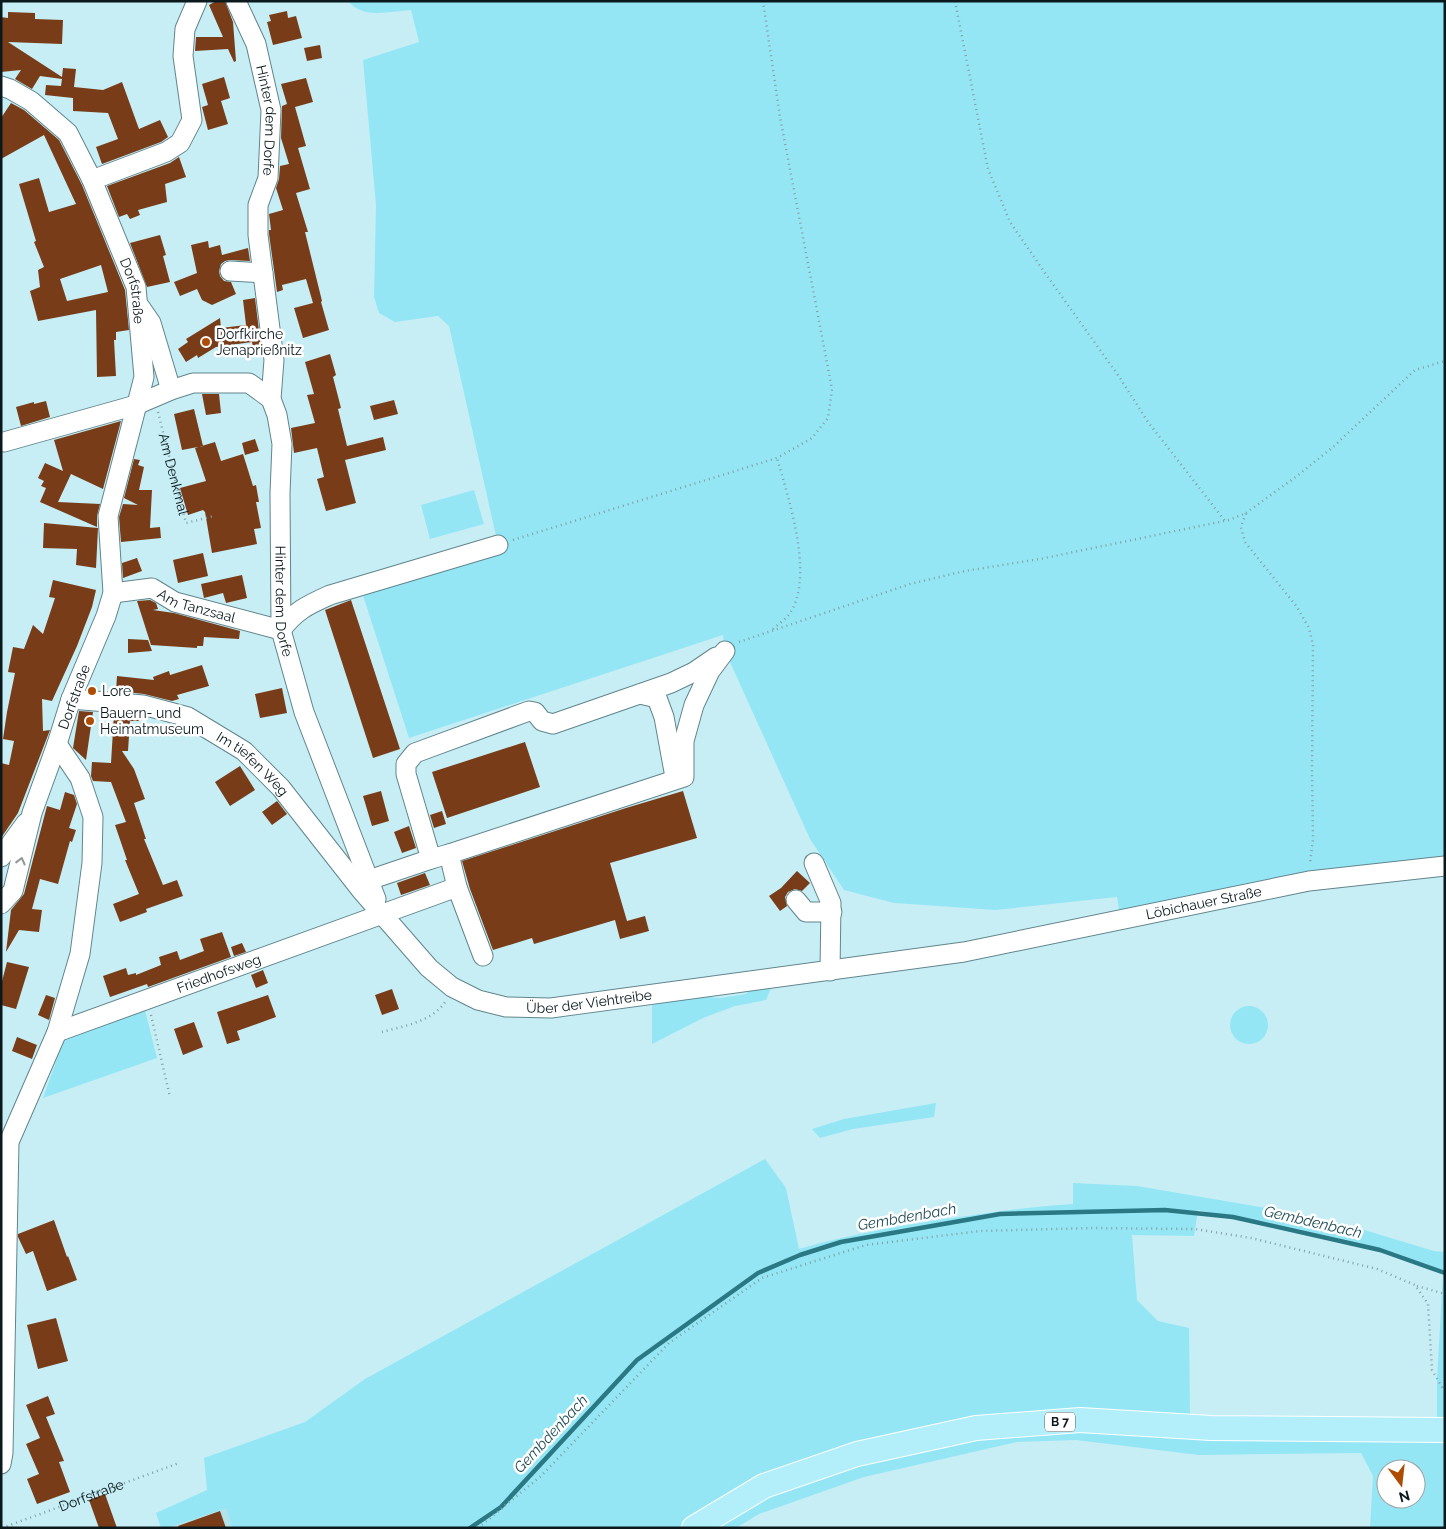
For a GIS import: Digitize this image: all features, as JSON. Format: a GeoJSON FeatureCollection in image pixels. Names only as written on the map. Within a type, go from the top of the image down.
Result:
{"type":"FeatureCollection","features":[{"type":"Feature","properties":{"kind":"main road","name":"B 7"},"geometry":{"type":"LineString","coordinates":[[694,1528],[764,1486],[857,1454],[976,1428],[1080,1420],[1211,1428],[1445,1430]]}},
{"type":"Feature","properties":{"kind":"street"},"geometry":{"type":"LineString","coordinates":[[92,180],[166,152],[180,143],[192,120],[183,56],[185,29],[197,1]]}},
{"type":"Feature","properties":{"kind":"street","name":"Hinter dem Dorfe"},"geometry":{"type":"LineString","coordinates":[[236,1],[256,44],[271,110],[268,178],[258,205],[258,235],[274,360],[271,399],[277,415],[282,444],[280,493],[281,630],[304,712],[382,914]]}},
{"type":"Feature","properties":{"kind":"street","name":"Dorfstraße"},"geometry":{"type":"LineString","coordinates":[[1,86],[30,100],[68,132],[92,180],[136,286],[144,377],[108,516],[113,593],[106,616],[71,699],[57,744],[80,778],[93,817],[92,863],[80,954],[57,1032],[9,1142],[3,1453],[1,1464]]}},
{"type":"Feature","properties":{"kind":"street"},"geometry":{"type":"LineString","coordinates":[[230,271],[263,273]]}},
{"type":"Feature","properties":{"kind":"street"},"geometry":{"type":"LineString","coordinates":[[137,303],[151,323],[163,393]]}},
{"type":"Feature","properties":{"kind":"street"},"geometry":{"type":"LineString","coordinates":[[4,442],[136,405],[193,383],[249,384],[271,399]]}},
{"type":"Feature","properties":{"kind":"street"},"geometry":{"type":"LineString","coordinates":[[281,630],[291,617],[306,606],[330,595],[498,545]]}},
{"type":"Feature","properties":{"kind":"street","name":"Am Tanzsaal"},"geometry":{"type":"LineString","coordinates":[[113,593],[152,588],[175,602],[281,630]]}},
{"type":"Feature","properties":{"kind":"street"},"geometry":{"type":"LineString","coordinates":[[483,956],[457,887],[440,857],[406,774],[406,764],[415,753],[529,710],[534,712],[542,721],[552,724],[640,694],[671,683],[694,672],[725,651]]}},
{"type":"Feature","properties":{"kind":"street"},"geometry":{"type":"LineString","coordinates":[[369,880],[684,778],[684,741],[694,705],[710,671],[725,651]]}},
{"type":"Feature","properties":{"kind":"street"},"geometry":{"type":"LineString","coordinates":[[640,694],[657,698],[664,717],[675,781]]}},
{"type":"Feature","properties":{"kind":"street","name":"Im tiefen Weg"},"geometry":{"type":"LineString","coordinates":[[71,699],[143,705],[188,717],[244,751],[281,788],[382,914]]}},
{"type":"Feature","properties":{"kind":"street"},"geometry":{"type":"LineString","coordinates":[[1,904],[13,891],[32,814],[57,744]]}},
{"type":"Feature","properties":{"kind":"street"},"geometry":{"type":"LineString","coordinates":[[1,857],[32,814]]}},
{"type":"Feature","properties":{"kind":"street"},"geometry":{"type":"LineString","coordinates":[[814,863],[831,903],[830,971]]}},
{"type":"Feature","properties":{"kind":"street","name":"Löbichauer Straße"},"geometry":{"type":"LineString","coordinates":[[964,952],[1309,882],[1445,866]]}},
{"type":"Feature","properties":{"kind":"street","name":"Friedhofsweg"},"geometry":{"type":"LineString","coordinates":[[57,1032],[457,887]]}},
{"type":"Feature","properties":{"kind":"street"},"geometry":{"type":"LineString","coordinates":[[796,900],[806,912],[832,912]]}},
{"type":"Feature","properties":{"kind":"street","name":"Über der Viehtreibe"},"geometry":{"type":"LineString","coordinates":[[382,914],[429,968],[452,987],[478,1000],[506,1007],[551,1008],[964,952]]}},
{"type":"Feature","properties":{"kind":"path"},"geometry":{"type":"LineString","coordinates":[[498,545],[777,458],[812,438],[828,418],[832,389],[780,117],[763,1]]}},
{"type":"Feature","properties":{"kind":"path"},"geometry":{"type":"LineString","coordinates":[[955,1],[988,169],[1010,222],[1120,378],[1148,422],[1225,521]]}},
{"type":"Feature","properties":{"kind":"path"},"geometry":{"type":"LineString","coordinates":[[725,651],[738,642],[910,584],[1225,521],[1246,513],[1333,447],[1415,370],[1445,361]]}},
{"type":"Feature","properties":{"kind":"path","name":"Am Denkmal"},"geometry":{"type":"LineString","coordinates":[[163,393],[186,523],[214,516]]}},
{"type":"Feature","properties":{"kind":"path"},"geometry":{"type":"LineString","coordinates":[[772,630],[788,617],[796,602],[801,580],[793,513],[777,458]]}},
{"type":"Feature","properties":{"kind":"path"},"geometry":{"type":"LineString","coordinates":[[1246,513],[1241,527],[1245,542],[1297,608],[1309,628],[1313,646],[1313,839],[1309,882]]}},
{"type":"Feature","properties":{"kind":"path"},"geometry":{"type":"LineString","coordinates":[[382,1032],[427,1018],[437,1012],[452,987]]}},
{"type":"Feature","properties":{"kind":"path"},"geometry":{"type":"LineString","coordinates":[[147,999],[170,1097]]}},
{"type":"Feature","properties":{"kind":"path"},"geometry":{"type":"LineString","coordinates":[[478,1528],[541,1476],[669,1343],[762,1278],[866,1245],[980,1230],[1195,1229],[1251,1238],[1377,1269],[1415,1286],[1445,1294]]}},
{"type":"Feature","properties":{"kind":"path"},"geometry":{"type":"LineString","coordinates":[[1415,1286],[1428,1304],[1432,1370],[1442,1388],[1445,1389]]}},
{"type":"Feature","properties":{"kind":"path","name":"Dorfstraße"},"geometry":{"type":"LineString","coordinates":[[2,1528],[179,1463]]}},
{"type":"Feature","properties":{"kind":"shaded area"},"geometry":{"type":"Polygon","coordinates":[[[348,1],[1445,1],[1445,866],[1121,921],[1117,897],[996,910],[894,903],[844,890],[810,839],[725,651],[723,635],[409,738],[360,586],[498,545],[449,326],[438,316],[395,322],[379,313],[374,297],[376,205],[363,60],[419,42],[411,10],[386,13],[362,11],[348,1]]]}},
{"type":"Feature","properties":{"kind":"shaded area"},"geometry":{"type":"Polygon","coordinates":[[[474,490],[484,524],[430,539],[421,505],[474,490]]]}},
{"type":"Feature","properties":{"kind":"shaded area"},"geometry":{"type":"Polygon","coordinates":[[[773,984],[766,1000],[735,1006],[703,1018],[652,1044],[652,1005],[697,996],[720,998],[746,994],[755,986],[773,984]]]}},
{"type":"Feature","properties":{"kind":"shaded area"},"geometry":{"type":"Polygon","coordinates":[[[1249,1006],[1256,1007],[1262,1012],[1267,1018],[1267,1032],[1262,1038],[1256,1043],[1249,1044],[1242,1043],[1236,1038],[1231,1032],[1230,1025],[1231,1018],[1236,1012],[1242,1007],[1249,1006]]]}},
{"type":"Feature","properties":{"kind":"shaded area"},"geometry":{"type":"Polygon","coordinates":[[[145,1010],[157,1058],[43,1098],[64,1039],[145,1010]]]}},
{"type":"Feature","properties":{"kind":"shaded area"},"geometry":{"type":"Polygon","coordinates":[[[936,1103],[934,1117],[853,1129],[820,1138],[812,1129],[844,1119],[936,1103]]]}},
{"type":"Feature","properties":{"kind":"shaded area"},"geometry":{"type":"Polygon","coordinates":[[[765,1159],[786,1188],[799,1249],[840,1238],[903,1226],[1006,1211],[1073,1204],[1073,1183],[1137,1186],[1290,1212],[1351,1226],[1434,1251],[1445,1252],[1445,1528],[1370,1528],[1373,1476],[1361,1453],[1199,1455],[1076,1440],[1017,1442],[864,1477],[759,1514],[736,1528],[708,1528],[749,1504],[792,1483],[838,1466],[935,1442],[984,1435],[1079,1427],[1386,1436],[1385,1430],[1437,1431],[1437,1379],[1443,1273],[1380,1250],[1198,1210],[1194,1236],[1132,1235],[1137,1300],[1158,1321],[1189,1328],[1190,1415],[1095,1412],[1038,1414],[974,1421],[911,1433],[834,1453],[764,1479],[726,1499],[690,1522],[694,1528],[232,1528],[226,1508],[167,1528],[161,1528],[156,1513],[207,1490],[204,1458],[305,1422],[365,1379],[765,1159]]]}},
{"type":"Feature","properties":{"kind":"shaded area"},"geometry":{"type":"Polygon","coordinates":[[[226,1507],[232,1528],[167,1528],[226,1507]]]}},
{"type":"Feature","properties":{"kind":"building"},"geometry":{"type":"Polygon","coordinates":[[[216,1],[225,1],[233,22],[236,61],[234,62],[228,49],[195,51],[196,37],[223,37],[209,5],[216,1]]]}},
{"type":"Feature","properties":{"kind":"building"},"geometry":{"type":"Polygon","coordinates":[[[287,11],[288,18],[296,16],[302,38],[273,45],[267,22],[271,21],[269,15],[287,11]]]}},
{"type":"Feature","properties":{"kind":"building"},"geometry":{"type":"Polygon","coordinates":[[[8,12],[35,13],[35,19],[63,20],[62,44],[8,42],[62,77],[63,68],[76,69],[74,87],[103,90],[122,82],[139,129],[160,120],[168,137],[161,142],[102,164],[96,147],[118,139],[108,113],[73,111],[73,98],[45,95],[46,85],[61,86],[62,79],[40,76],[32,89],[15,79],[21,70],[1,72],[1,17],[8,18],[8,12]]]}},
{"type":"Feature","properties":{"kind":"building"},"geometry":{"type":"Polygon","coordinates":[[[320,45],[322,58],[307,61],[304,48],[320,45]]]}},
{"type":"Feature","properties":{"kind":"building"},"geometry":{"type":"Polygon","coordinates":[[[224,77],[230,98],[221,101],[228,124],[208,130],[202,107],[208,105],[202,84],[224,77]]]}},
{"type":"Feature","properties":{"kind":"building"},"geometry":{"type":"Polygon","coordinates":[[[306,78],[313,102],[295,107],[306,146],[298,148],[310,189],[296,193],[308,232],[305,232],[329,330],[303,338],[294,308],[313,303],[306,279],[282,285],[283,290],[277,292],[269,234],[269,230],[271,230],[269,214],[283,210],[276,188],[280,166],[289,164],[281,138],[282,106],[287,104],[281,84],[306,78]]]}},
{"type":"Feature","properties":{"kind":"building"},"geometry":{"type":"Polygon","coordinates":[[[11,103],[24,110],[59,140],[82,185],[125,290],[129,330],[116,332],[116,340],[114,340],[116,376],[97,377],[96,310],[38,321],[30,291],[40,287],[38,270],[44,267],[34,242],[36,241],[19,184],[39,178],[49,212],[76,204],[44,135],[1,159],[1,118],[11,103]],[[101,265],[60,279],[67,301],[108,292],[101,265]]]}},
{"type":"Feature","properties":{"kind":"building"},"geometry":{"type":"Polygon","coordinates":[[[179,157],[186,177],[165,184],[167,202],[138,210],[140,215],[130,219],[127,214],[119,217],[107,186],[170,163],[179,157]]]}},
{"type":"Feature","properties":{"kind":"building"},"geometry":{"type":"Polygon","coordinates":[[[160,235],[166,255],[163,256],[170,282],[147,287],[130,243],[160,235]]]}},
{"type":"Feature","properties":{"kind":"building"},"geometry":{"type":"Polygon","coordinates":[[[208,241],[209,248],[220,245],[222,255],[248,248],[250,261],[230,260],[221,264],[220,276],[224,281],[231,282],[236,294],[212,305],[202,300],[197,289],[180,296],[174,282],[197,273],[191,245],[208,241]]]}},
{"type":"Feature","properties":{"kind":"building"},"geometry":{"type":"Polygon","coordinates":[[[255,298],[261,347],[253,348],[252,342],[216,347],[198,358],[197,355],[186,362],[178,349],[188,342],[186,339],[220,318],[221,328],[246,325],[243,300],[255,298]]]}},
{"type":"Feature","properties":{"kind":"building"},"geometry":{"type":"Polygon","coordinates":[[[330,354],[336,375],[333,377],[341,408],[338,409],[347,446],[383,437],[386,450],[345,460],[356,503],[326,511],[317,479],[324,477],[317,448],[294,453],[291,428],[315,423],[307,395],[314,394],[305,362],[330,354]]]}},
{"type":"Feature","properties":{"kind":"building"},"geometry":{"type":"Polygon","coordinates":[[[202,394],[219,394],[221,413],[206,415],[202,394]]]}},
{"type":"Feature","properties":{"kind":"building"},"geometry":{"type":"Polygon","coordinates":[[[394,400],[398,414],[374,420],[370,406],[394,400]]]}},
{"type":"Feature","properties":{"kind":"building"},"geometry":{"type":"Polygon","coordinates":[[[46,401],[50,417],[21,426],[16,407],[46,401]]]}},
{"type":"Feature","properties":{"kind":"building"},"geometry":{"type":"Polygon","coordinates":[[[194,409],[203,446],[182,450],[174,414],[194,409]]]}},
{"type":"Feature","properties":{"kind":"building"},"geometry":{"type":"Polygon","coordinates":[[[121,421],[103,489],[71,474],[58,502],[100,504],[97,527],[40,502],[46,488],[41,486],[44,481],[38,478],[45,463],[63,471],[54,440],[121,421]]]}},
{"type":"Feature","properties":{"kind":"building"},"geometry":{"type":"Polygon","coordinates":[[[255,439],[259,451],[245,455],[242,443],[255,439]]]}},
{"type":"Feature","properties":{"kind":"building"},"geometry":{"type":"Polygon","coordinates":[[[215,442],[221,461],[243,454],[253,486],[256,485],[259,502],[256,502],[261,528],[254,529],[257,544],[212,553],[205,512],[203,510],[188,515],[180,488],[206,481],[195,448],[215,442]]]}},
{"type":"Feature","properties":{"kind":"building"},"geometry":{"type":"Polygon","coordinates":[[[134,459],[140,460],[138,465],[144,467],[139,490],[152,490],[150,528],[160,527],[161,538],[121,542],[119,517],[123,504],[138,505],[124,498],[134,459]]]}},
{"type":"Feature","properties":{"kind":"building"},"geometry":{"type":"Polygon","coordinates":[[[44,523],[98,528],[96,568],[76,565],[77,549],[43,548],[44,523]]]}},
{"type":"Feature","properties":{"kind":"building"},"geometry":{"type":"Polygon","coordinates":[[[203,553],[208,576],[178,583],[173,560],[203,553]]]}},
{"type":"Feature","properties":{"kind":"building"},"geometry":{"type":"Polygon","coordinates":[[[137,558],[142,571],[123,578],[122,563],[137,558]]]}},
{"type":"Feature","properties":{"kind":"building"},"geometry":{"type":"Polygon","coordinates":[[[242,575],[247,598],[226,603],[223,593],[204,598],[201,584],[242,575]]]}},
{"type":"Feature","properties":{"kind":"building"},"geometry":{"type":"Polygon","coordinates":[[[53,580],[96,590],[92,607],[77,646],[52,701],[42,699],[43,731],[50,730],[18,813],[1,838],[1,763],[9,765],[14,741],[3,739],[15,673],[8,672],[13,647],[24,649],[33,625],[43,634],[55,598],[49,597],[53,580]]]}},
{"type":"Feature","properties":{"kind":"building"},"geometry":{"type":"Polygon","coordinates":[[[150,600],[156,603],[158,609],[153,610],[174,613],[240,631],[239,639],[204,637],[203,646],[197,646],[197,648],[151,645],[137,601],[150,600]]]}},
{"type":"Feature","properties":{"kind":"building"},"geometry":{"type":"Polygon","coordinates":[[[351,600],[400,749],[373,758],[325,610],[351,600]]]}},
{"type":"Feature","properties":{"kind":"building"},"geometry":{"type":"Polygon","coordinates":[[[128,639],[148,640],[152,651],[128,653],[128,639]]]}},
{"type":"Feature","properties":{"kind":"building"},"geometry":{"type":"Polygon","coordinates":[[[202,665],[209,686],[177,695],[179,699],[172,701],[144,694],[116,691],[117,676],[154,680],[153,677],[169,671],[170,675],[202,665]]]}},
{"type":"Feature","properties":{"kind":"building"},"geometry":{"type":"Polygon","coordinates":[[[282,688],[287,713],[260,718],[255,694],[282,688]]]}},
{"type":"Feature","properties":{"kind":"building"},"geometry":{"type":"Polygon","coordinates":[[[79,711],[93,712],[86,760],[73,748],[79,711]]]}},
{"type":"Feature","properties":{"kind":"building"},"geometry":{"type":"Polygon","coordinates":[[[114,714],[140,716],[139,721],[130,721],[128,751],[122,751],[134,769],[145,799],[134,803],[146,839],[144,839],[163,885],[177,880],[183,896],[146,909],[147,912],[120,922],[113,904],[139,894],[125,860],[127,860],[115,825],[126,822],[111,782],[93,781],[91,776],[92,762],[111,763],[114,714]]]}},
{"type":"Feature","properties":{"kind":"building"},"geometry":{"type":"Polygon","coordinates":[[[525,742],[540,787],[447,818],[432,772],[525,742]]]}},
{"type":"Feature","properties":{"kind":"building"},"geometry":{"type":"Polygon","coordinates":[[[240,766],[255,790],[230,806],[215,782],[240,766]]]}},
{"type":"Feature","properties":{"kind":"building"},"geometry":{"type":"Polygon","coordinates":[[[381,791],[389,821],[372,826],[363,796],[381,791]]]}},
{"type":"Feature","properties":{"kind":"building"},"geometry":{"type":"Polygon","coordinates":[[[683,791],[697,838],[610,863],[627,921],[645,916],[649,931],[620,939],[615,920],[534,944],[532,938],[493,950],[470,889],[462,861],[683,791]]]}},
{"type":"Feature","properties":{"kind":"building"},"geometry":{"type":"Polygon","coordinates":[[[65,792],[74,795],[77,804],[69,828],[76,830],[72,842],[70,841],[58,884],[40,879],[32,909],[42,910],[39,932],[19,930],[6,952],[11,910],[24,894],[47,806],[60,810],[65,792]]]}},
{"type":"Feature","properties":{"kind":"building"},"geometry":{"type":"Polygon","coordinates":[[[277,801],[287,814],[272,825],[262,812],[277,801]]]}},
{"type":"Feature","properties":{"kind":"building"},"geometry":{"type":"Polygon","coordinates":[[[442,811],[446,824],[434,828],[430,815],[442,811]]]}},
{"type":"Feature","properties":{"kind":"building"},"geometry":{"type":"Polygon","coordinates":[[[409,826],[416,848],[402,853],[394,832],[409,826]]]}},
{"type":"Feature","properties":{"kind":"building"},"geometry":{"type":"Polygon","coordinates":[[[797,871],[810,883],[802,891],[795,889],[788,892],[785,897],[787,906],[780,911],[769,896],[781,888],[797,871]]]}},
{"type":"Feature","properties":{"kind":"building"},"geometry":{"type":"Polygon","coordinates":[[[425,873],[430,885],[401,895],[397,883],[425,873]]]}},
{"type":"Feature","properties":{"kind":"building"},"geometry":{"type":"Polygon","coordinates":[[[222,932],[231,957],[148,987],[147,984],[110,997],[103,976],[126,968],[128,975],[136,973],[136,975],[161,965],[159,957],[177,951],[180,960],[204,951],[200,939],[222,932]]]}},
{"type":"Feature","properties":{"kind":"building"},"geometry":{"type":"Polygon","coordinates":[[[242,943],[246,952],[234,956],[231,947],[242,943]]]}},
{"type":"Feature","properties":{"kind":"building"},"geometry":{"type":"Polygon","coordinates":[[[7,962],[29,967],[16,1009],[1,1005],[1,985],[7,962]]]}},
{"type":"Feature","properties":{"kind":"building"},"geometry":{"type":"Polygon","coordinates":[[[263,970],[268,983],[256,988],[251,975],[263,970]]]}},
{"type":"Feature","properties":{"kind":"building"},"geometry":{"type":"Polygon","coordinates":[[[392,989],[399,1009],[382,1015],[375,995],[392,989]]]}},
{"type":"Feature","properties":{"kind":"building"},"geometry":{"type":"Polygon","coordinates":[[[46,995],[55,998],[49,1020],[38,1015],[46,995]]]}},
{"type":"Feature","properties":{"kind":"building"},"geometry":{"type":"Polygon","coordinates":[[[268,995],[276,1017],[237,1031],[240,1040],[227,1044],[217,1012],[268,995]]]}},
{"type":"Feature","properties":{"kind":"building"},"geometry":{"type":"Polygon","coordinates":[[[194,1022],[203,1047],[183,1055],[174,1029],[194,1022]]]}},
{"type":"Feature","properties":{"kind":"building"},"geometry":{"type":"Polygon","coordinates":[[[17,1037],[37,1045],[32,1059],[12,1051],[17,1037]]]}},
{"type":"Feature","properties":{"kind":"building"},"geometry":{"type":"Polygon","coordinates":[[[54,1220],[77,1280],[47,1291],[33,1251],[26,1254],[18,1234],[54,1220]]]}},
{"type":"Feature","properties":{"kind":"building"},"geometry":{"type":"Polygon","coordinates":[[[56,1318],[68,1361],[38,1369],[27,1325],[56,1318]]]}},
{"type":"Feature","properties":{"kind":"building"},"geometry":{"type":"Polygon","coordinates":[[[48,1396],[55,1414],[46,1417],[64,1461],[59,1462],[70,1492],[37,1504],[27,1479],[39,1474],[26,1444],[40,1438],[26,1405],[48,1396]]]}},
{"type":"Feature","properties":{"kind":"building"},"geometry":{"type":"Polygon","coordinates":[[[105,1494],[117,1528],[99,1528],[89,1500],[105,1494]]]}},
{"type":"Feature","properties":{"kind":"building"},"geometry":{"type":"Polygon","coordinates":[[[220,1511],[226,1528],[179,1528],[178,1526],[220,1511]]]}},
{"type":"Feature","properties":{"kind":"waterway","name":"Gembdenbach"},"geometry":{"type":"LineString","coordinates":[[470,1528],[501,1507],[637,1360],[758,1273],[800,1255],[841,1242],[1000,1214],[1165,1210],[1233,1217],[1380,1250],[1445,1273]]}},
{"type":"Feature","properties":{"kind":"place","name":"Dorfkirche Jenaprießnitz"},"geometry":{"type":"Point","coordinates":[206,342]}},
{"type":"Feature","properties":{"kind":"place","name":"Lore"},"geometry":{"type":"Point","coordinates":[92,691]}},
{"type":"Feature","properties":{"kind":"place","name":"Bauern- und Heimatmuseum"},"geometry":{"type":"Point","coordinates":[90,721]}}]}
